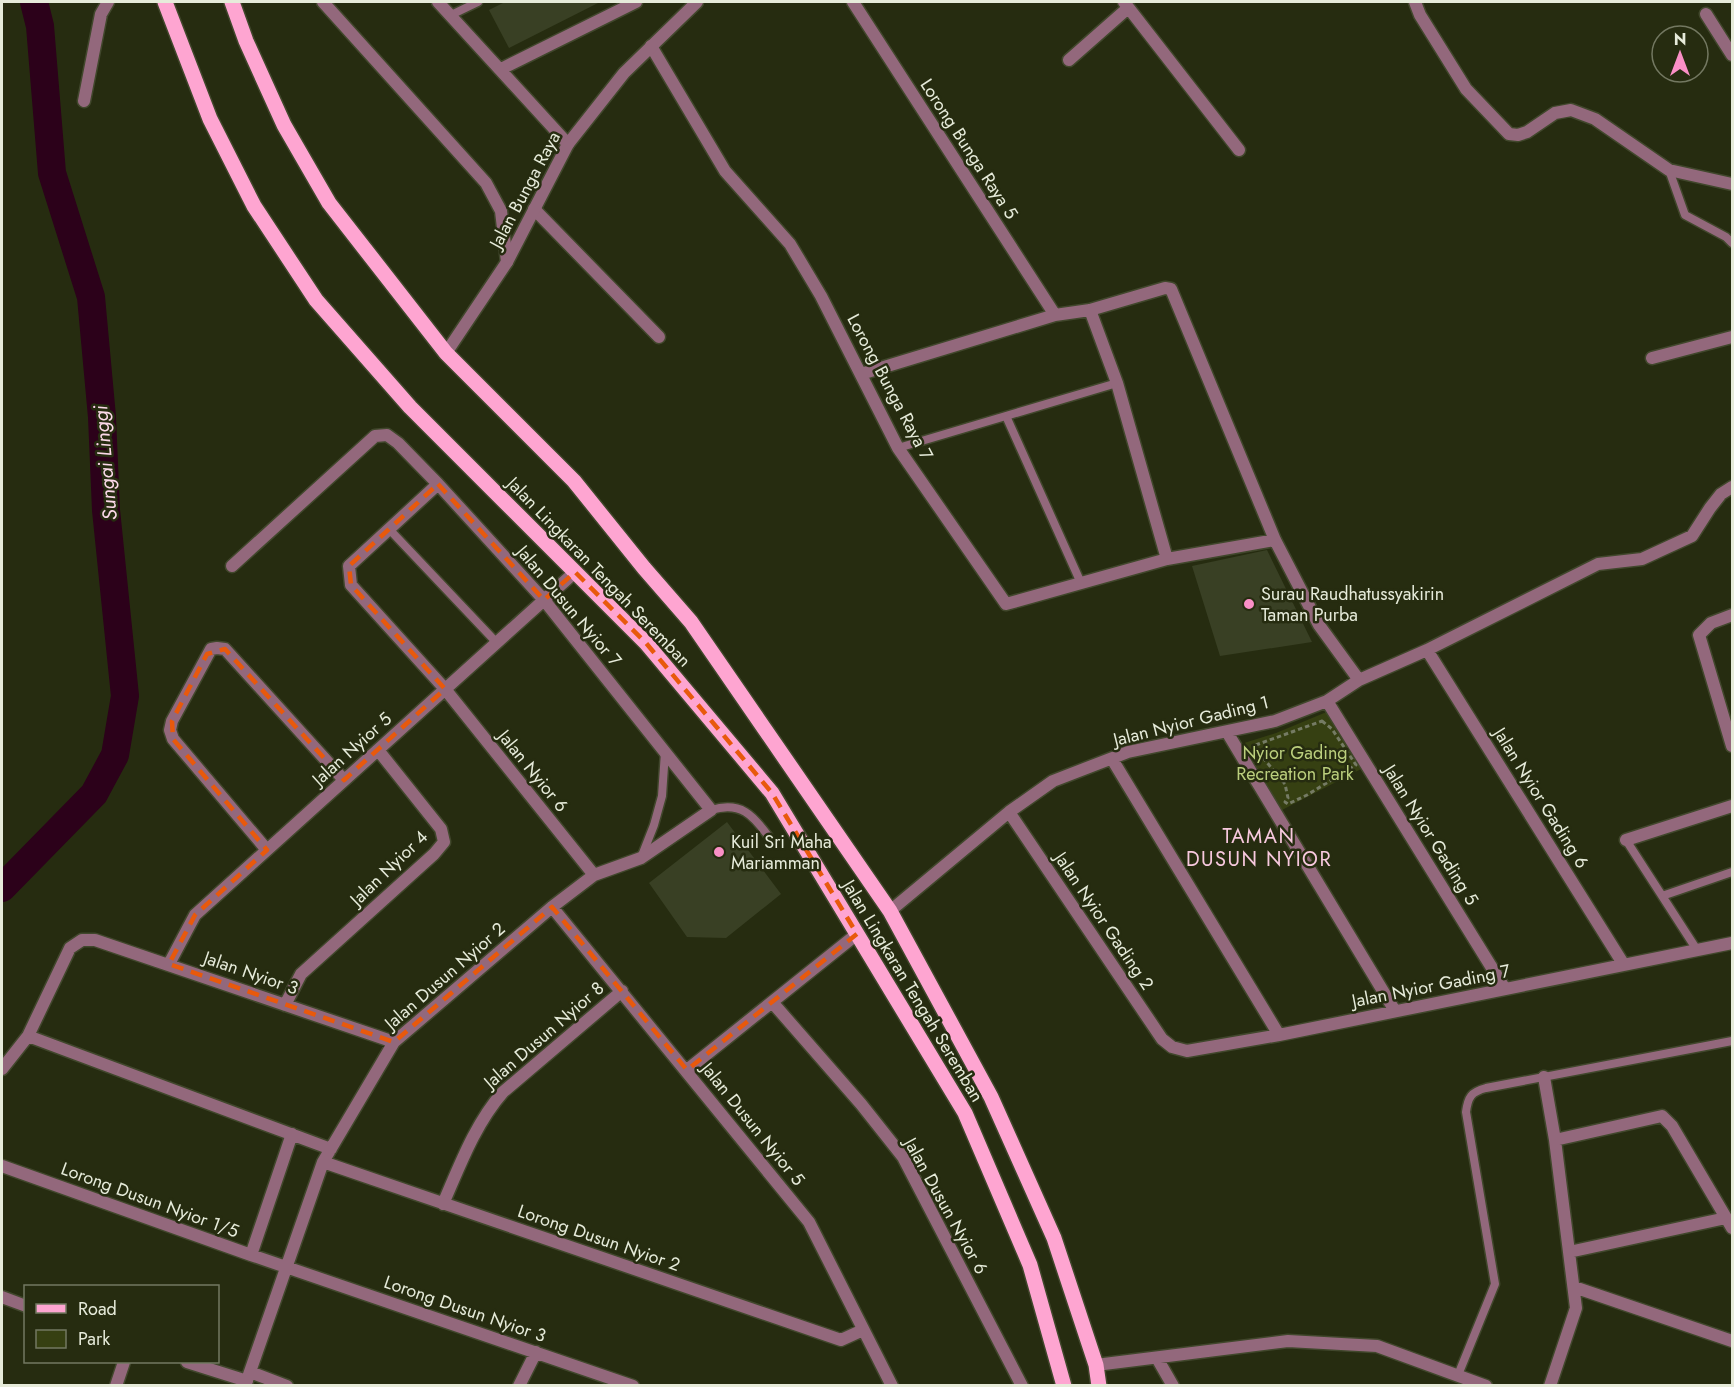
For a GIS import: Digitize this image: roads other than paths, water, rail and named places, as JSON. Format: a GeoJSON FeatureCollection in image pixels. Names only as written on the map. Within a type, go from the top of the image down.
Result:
{"type":"FeatureCollection","features":[{"type":"Feature","properties":{"kind":"main road","name":"Jalan Lingkaran Tengah Seremban"},"geometry":{"type":"LineString","coordinates":[[165,2],[210,118],[254,206],[316,300],[410,407],[646,643],[772,794],[965,1113],[1030,1265],[1064,1386]]}},
{"type":"Feature","properties":{"kind":"main road","name":"Jalan Lingkaran Tengah Seremban"},"geometry":{"type":"LineString","coordinates":[[232,2],[246,41],[284,125],[328,202],[446,353],[574,481],[644,568],[692,622],[890,911],[991,1097],[1054,1238],[1096,1365],[1099,1386]]}},
{"type":"Feature","properties":{"kind":"street"},"geometry":{"type":"LineString","coordinates":[[84,101],[101,14],[106,2]]}},
{"type":"Feature","properties":{"kind":"street"},"geometry":{"type":"LineString","coordinates":[[323,2],[486,183],[501,211],[507,262]]}},
{"type":"Feature","properties":{"kind":"street"},"geometry":{"type":"LineString","coordinates":[[438,2],[568,144]]}},
{"type":"Feature","properties":{"kind":"street"},"geometry":{"type":"LineString","coordinates":[[501,69],[636,2]]}},
{"type":"Feature","properties":{"kind":"street","name":"Jalan Bunga Raya"},"geometry":{"type":"LineString","coordinates":[[446,353],[507,262],[568,144],[624,73],[695,2]]}},
{"type":"Feature","properties":{"kind":"street","name":"Lorong Bunga Raya 5"},"geometry":{"type":"LineString","coordinates":[[853,2],[1055,315]]}},
{"type":"Feature","properties":{"kind":"street"},"geometry":{"type":"LineString","coordinates":[[1415,2],[1420,15],[1466,89],[1509,134],[1518,135],[1527,132],[1555,112],[1571,110],[1595,119],[1669,170],[1732,184]]}},
{"type":"Feature","properties":{"kind":"street"},"geometry":{"type":"LineString","coordinates":[[1069,60],[1126,5],[1239,150]]}},
{"type":"Feature","properties":{"kind":"street"},"geometry":{"type":"LineString","coordinates":[[1706,14],[1732,54]]}},
{"type":"Feature","properties":{"kind":"street","name":"Lorong Bunga Raya 7"},"geometry":{"type":"LineString","coordinates":[[651,46],[725,171],[790,244],[821,296],[898,448],[1006,604],[1167,559],[1275,540]]}},
{"type":"Feature","properties":{"kind":"street"},"geometry":{"type":"LineString","coordinates":[[534,209],[659,337]]}},
{"type":"Feature","properties":{"kind":"street"},"geometry":{"type":"LineString","coordinates":[[861,374],[1055,315],[1090,310],[1165,288],[1171,289],[1275,540],[1319,625],[1359,680]]}},
{"type":"Feature","properties":{"kind":"street"},"geometry":{"type":"LineString","coordinates":[[1090,310],[1117,382],[1167,559]]}},
{"type":"Feature","properties":{"kind":"street"},"geometry":{"type":"LineString","coordinates":[[1652,358],[1732,336]]}},
{"type":"Feature","properties":{"kind":"street","name":"Jalan Dusun Nyior 7"},"geometry":{"type":"LineString","coordinates":[[232,566],[375,436],[387,435],[398,443],[438,484],[544,600],[711,810]]}},
{"type":"Feature","properties":{"kind":"street"},"geometry":{"type":"LineString","coordinates":[[389,529],[438,484]]}},
{"type":"Feature","properties":{"kind":"street","name":"Jalan Nyior Gading 1"},"geometry":{"type":"LineString","coordinates":[[890,911],[1009,812],[1053,781],[1128,752],[1275,721],[1327,701],[1359,680],[1427,650],[1598,564],[1642,559],[1692,536],[1721,494],[1732,487]]}},
{"type":"Feature","properties":{"kind":"street","name":"Jalan Nyior 6"},"geometry":{"type":"LineString","coordinates":[[389,529],[349,566],[351,585],[445,689],[594,875]]}},
{"type":"Feature","properties":{"kind":"street","name":"Jalan Nyior 5"},"geometry":{"type":"LineString","coordinates":[[169,964],[195,915],[575,572]]}},
{"type":"Feature","properties":{"kind":"street"},"geometry":{"type":"LineString","coordinates":[[1732,615],[1711,623],[1699,635],[1732,746]]}},
{"type":"Feature","properties":{"kind":"street"},"geometry":{"type":"LineString","coordinates":[[267,850],[173,739],[170,730],[172,721],[211,649],[225,649],[344,780]]}},
{"type":"Feature","properties":{"kind":"street","name":"Jalan Nyior Gading 6"},"geometry":{"type":"LineString","coordinates":[[1427,650],[1624,965]]}},
{"type":"Feature","properties":{"kind":"street","name":"Jalan Nyior Gading 5"},"geometry":{"type":"LineString","coordinates":[[1327,701],[1505,989]]}},
{"type":"Feature","properties":{"kind":"street"},"geometry":{"type":"LineString","coordinates":[[1227,732],[1395,1011]]}},
{"type":"Feature","properties":{"kind":"street","name":"Jalan Nyior 4"},"geometry":{"type":"LineString","coordinates":[[285,1005],[301,974],[434,854],[444,842],[441,829],[378,750]]}},
{"type":"Feature","properties":{"kind":"street"},"geometry":{"type":"LineString","coordinates":[[1112,759],[1279,1035]]}},
{"type":"Feature","properties":{"kind":"street"},"geometry":{"type":"LineString","coordinates":[[1626,840],[1732,806]]}},
{"type":"Feature","properties":{"kind":"street","name":"Jalan Dusun Nyior 2"},"geometry":{"type":"LineString","coordinates":[[247,1380],[323,1162],[394,1042],[552,907],[594,875],[641,858],[711,810]]}},
{"type":"Feature","properties":{"kind":"street","name":"Jalan Nyior Gading 2"},"geometry":{"type":"LineString","coordinates":[[1009,812],[1162,1040],[1172,1047]]}},
{"type":"Feature","properties":{"kind":"street","name":"Jalan Dusun Nyior 5"},"geometry":{"type":"LineString","coordinates":[[552,907],[809,1222],[892,1386]]}},
{"type":"Feature","properties":{"kind":"street"},"geometry":{"type":"LineString","coordinates":[[687,1070],[857,934]]}},
{"type":"Feature","properties":{"kind":"street","name":"Jalan Nyior 3"},"geometry":{"type":"LineString","coordinates":[[28,1036],[70,948],[82,940],[95,940],[394,1042]]}},
{"type":"Feature","properties":{"kind":"street","name":"Jalan Nyior Gading 7"},"geometry":{"type":"LineString","coordinates":[[1172,1047],[1187,1051],[1279,1035],[1732,943]]}},
{"type":"Feature","properties":{"kind":"street","name":"Jalan Dusun Nyior 8"},"geometry":{"type":"LineString","coordinates":[[442,1204],[476,1130],[490,1107],[503,1092],[622,991]]}},
{"type":"Feature","properties":{"kind":"street","name":"Jalan Dusun Nyior 6"},"geometry":{"type":"LineString","coordinates":[[772,1002],[861,1104],[903,1157],[1022,1386]]}},
{"type":"Feature","properties":{"kind":"street"},"geometry":{"type":"LineString","coordinates":[[2,1070],[28,1036],[331,1149]]}},
{"type":"Feature","properties":{"kind":"street"},"geometry":{"type":"LineString","coordinates":[[1544,1077],[1555,1140],[1576,1308],[1550,1386]]}},
{"type":"Feature","properties":{"kind":"street"},"geometry":{"type":"LineString","coordinates":[[1555,1140],[1662,1116],[1672,1126],[1729,1223],[1569,1252]]}},
{"type":"Feature","properties":{"kind":"street"},"geometry":{"type":"LineString","coordinates":[[251,1255],[292,1134]]}},
{"type":"Feature","properties":{"kind":"street","name":"Lorong Dusun Nyior 2"},"geometry":{"type":"LineString","coordinates":[[323,1162],[841,1340],[863,1330]]}},
{"type":"Feature","properties":{"kind":"street","name":"Lorong Dusun Nyior 1/5"},"geometry":{"type":"LineString","coordinates":[[2,1166],[286,1267]]}},
{"type":"Feature","properties":{"kind":"street","name":"Lorong Dusun Nyior 3"},"geometry":{"type":"LineString","coordinates":[[286,1267],[633,1386]]}},
{"type":"Feature","properties":{"kind":"street"},"geometry":{"type":"LineString","coordinates":[[1574,1287],[1732,1341]]}},
{"type":"Feature","properties":{"kind":"street"},"geometry":{"type":"LineString","coordinates":[[2,1297],[24,1305]]}},
{"type":"Feature","properties":{"kind":"street"},"geometry":{"type":"LineString","coordinates":[[1096,1365],[1288,1341],[1377,1346],[1484,1385]]}},
{"type":"Feature","properties":{"kind":"street"},"geometry":{"type":"LineString","coordinates":[[519,1386],[536,1352]]}},
{"type":"Feature","properties":{"kind":"street"},"geometry":{"type":"LineString","coordinates":[[1157,1358],[1173,1386]]}},
{"type":"Feature","properties":{"kind":"street"},"geometry":{"type":"LineString","coordinates":[[116,1386],[124,1363]]}},
{"type":"Feature","properties":{"kind":"street"},"geometry":{"type":"LineString","coordinates":[[190,1363],[247,1380],[287,1386]]}},
{"type":"Feature","properties":{"kind":"lane"},"geometry":{"type":"LineString","coordinates":[[451,15],[478,2]]}},
{"type":"Feature","properties":{"kind":"lane"},"geometry":{"type":"LineString","coordinates":[[1669,170],[1685,214],[1732,243]]}},
{"type":"Feature","properties":{"kind":"lane"},"geometry":{"type":"LineString","coordinates":[[898,448],[1117,382]]}},
{"type":"Feature","properties":{"kind":"lane"},"geometry":{"type":"LineString","coordinates":[[1006,416],[1082,582]]}},
{"type":"Feature","properties":{"kind":"lane"},"geometry":{"type":"LineString","coordinates":[[389,529],[497,643]]}},
{"type":"Feature","properties":{"kind":"lane"},"geometry":{"type":"LineString","coordinates":[[641,858],[662,796],[664,752]]}},
{"type":"Feature","properties":{"kind":"lane"},"geometry":{"type":"LineString","coordinates":[[711,810],[723,807],[739,808],[755,818],[770,837]]}},
{"type":"Feature","properties":{"kind":"lane"},"geometry":{"type":"LineString","coordinates":[[1626,840],[1697,950]]}},
{"type":"Feature","properties":{"kind":"lane"},"geometry":{"type":"LineString","coordinates":[[1662,896],[1732,872]]}},
{"type":"Feature","properties":{"kind":"lane"},"geometry":{"type":"LineString","coordinates":[[1458,1376],[1495,1284],[1466,1112],[1467,1099],[1473,1091],[1732,1041]]}},
{"type":"Feature","properties":{"kind":"waterway","name":"Sungai Linggi"},"geometry":{"type":"LineString","coordinates":[[2,888],[94,794],[115,755],[125,696],[106,510],[102,417],[91,297],[52,173],[40,26],[34,2]]}},
{"type":"Feature","properties":{"kind":"place","name":"Surau Raudhatussyakirin Taman Purba"},"geometry":{"type":"Point","coordinates":[1249,604]}},
{"type":"Feature","properties":{"kind":"place","name":"Kuil Sri Maha Mariamman"},"geometry":{"type":"Point","coordinates":[719,852]}},
{"type":"Feature","properties":{"kind":"district","name":"TAMAN DUSUN NYIOR"},"geometry":{"type":"Point","coordinates":[1259,848]}},
{"type":"Feature","properties":{"kind":"park label","name":"Nyior Gading Recreation Park"},"geometry":{"type":"Point","coordinates":[1295,763]}}]}
